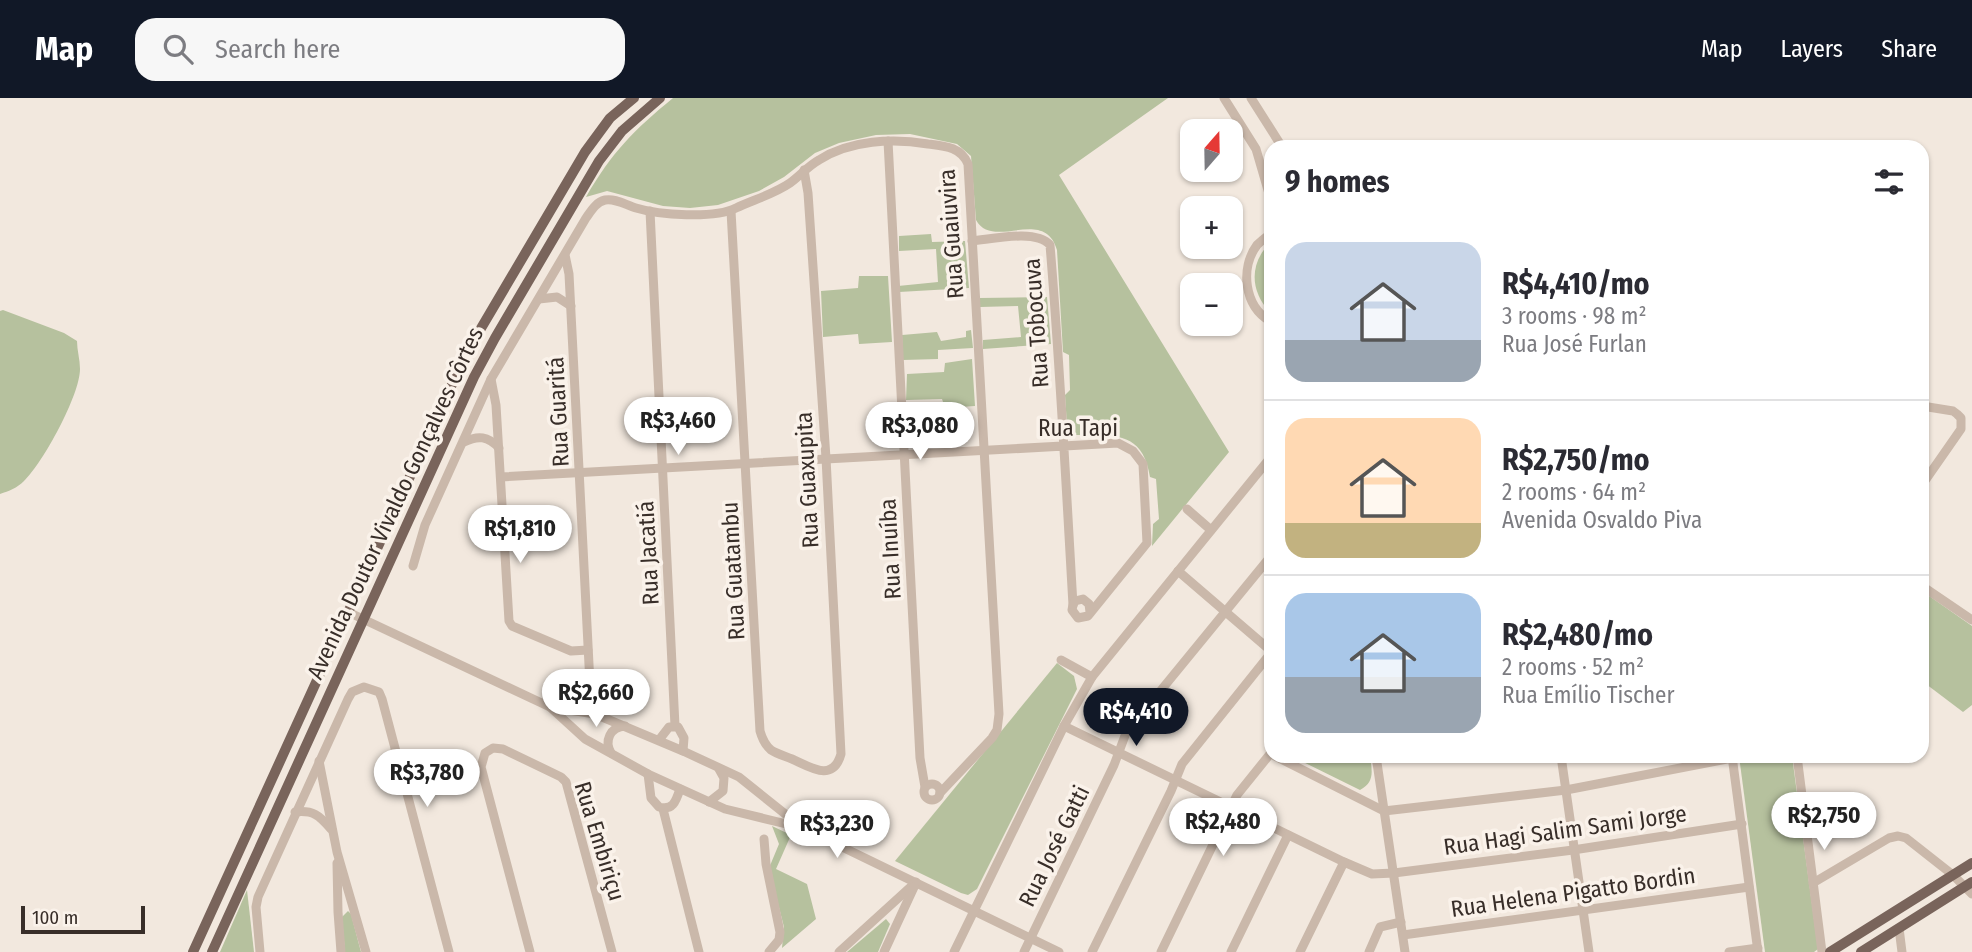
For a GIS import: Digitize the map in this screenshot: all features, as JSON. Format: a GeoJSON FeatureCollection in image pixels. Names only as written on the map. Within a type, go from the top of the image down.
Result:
{"type":"FeatureCollection","features":[{"type":"Feature","properties":{"kind":"main road","name":"Avenida Doutor Vivaldo Gonçalves Côrtes"},"geometry":{"type":"LineString","coordinates":[[193,952],[459,369],[585,152],[610,118],[634,98]]}},
{"type":"Feature","properties":{"kind":"main road","name":"Avenida Doutor Vivaldo Gonçalves Côrtes"},"geometry":{"type":"LineString","coordinates":[[212,952],[474,377],[599,162],[622,131],[660,98]]}},
{"type":"Feature","properties":{"kind":"main road"},"geometry":{"type":"LineString","coordinates":[[1830,952],[1972,863]]}},
{"type":"Feature","properties":{"kind":"main road"},"geometry":{"type":"LineString","coordinates":[[1861,952],[1970,887]]}},
{"type":"Feature","properties":{"kind":"street"},"geometry":{"type":"LineString","coordinates":[[1224,98],[1256,149],[1264,176]]}},
{"type":"Feature","properties":{"kind":"street"},"geometry":{"type":"LineString","coordinates":[[1251,98],[1278,140]]}},
{"type":"Feature","properties":{"kind":"street","name":"Rua Guaiuvira"},"geometry":{"type":"LineString","coordinates":[[413,566],[425,525],[491,379],[593,207],[599,202],[614,200],[673,215],[731,211],[790,183],[821,158],[839,150],[888,141],[955,149],[968,164],[998,723],[992,738],[940,793]]}},
{"type":"Feature","properties":{"kind":"street","name":"Rua Inuíba"},"geometry":{"type":"LineString","coordinates":[[888,141],[920,758],[925,787]]}},
{"type":"Feature","properties":{"kind":"street","name":"Rua Guaxupita"},"geometry":{"type":"LineString","coordinates":[[804,170],[809,206],[826,458],[841,754],[839,762],[833,768],[816,771]]}},
{"type":"Feature","properties":{"kind":"street","name":"Rua Jacatiá"},"geometry":{"type":"LineString","coordinates":[[650,211],[675,726],[682,731],[683,751]]}},
{"type":"Feature","properties":{"kind":"street","name":"Rua Guatambu"},"geometry":{"type":"LineString","coordinates":[[731,211],[760,731],[770,749],[816,771]]}},
{"type":"Feature","properties":{"kind":"street","name":"Rua Tobocuva"},"geometry":{"type":"LineString","coordinates":[[972,241],[1033,236],[1046,240],[1051,245],[1073,605],[1075,601],[1083,599],[1089,604],[1090,611]]}},
{"type":"Feature","properties":{"kind":"street"},"geometry":{"type":"LineString","coordinates":[[1264,239],[1248,262],[1246,283],[1252,302],[1264,315]]}},
{"type":"Feature","properties":{"kind":"street","name":"Rua Guaritá"},"geometry":{"type":"LineString","coordinates":[[565,255],[569,274],[581,472],[590,684]]}},
{"type":"Feature","properties":{"kind":"street"},"geometry":{"type":"LineString","coordinates":[[539,299],[557,297],[571,306]]}},
{"type":"Feature","properties":{"kind":"street"},"geometry":{"type":"LineString","coordinates":[[491,379],[496,405],[509,621],[512,626],[571,651],[588,650]]}},
{"type":"Feature","properties":{"kind":"street"},"geometry":{"type":"LineString","coordinates":[[1929,407],[1953,411],[1961,418],[1961,429],[1929,475]]}},
{"type":"Feature","properties":{"kind":"street"},"geometry":{"type":"LineString","coordinates":[[464,442],[480,437],[488,439],[499,448]]}},
{"type":"Feature","properties":{"kind":"street","name":"Rua Tapi"},"geometry":{"type":"LineString","coordinates":[[501,477],[1118,443],[1133,451],[1143,464],[1147,543],[1090,611]]}},
{"type":"Feature","properties":{"kind":"street"},"geometry":{"type":"LineString","coordinates":[[954,952],[1064,726],[1092,677],[1264,465]]}},
{"type":"Feature","properties":{"kind":"street"},"geometry":{"type":"LineString","coordinates":[[1187,509],[1211,530]]}},
{"type":"Feature","properties":{"kind":"street","name":"Rua José Gatti"},"geometry":{"type":"LineString","coordinates":[[1024,952],[1126,733],[1264,565]]}},
{"type":"Feature","properties":{"kind":"street"},"geometry":{"type":"LineString","coordinates":[[1178,571],[1264,646]]}},
{"type":"Feature","properties":{"kind":"street"},"geometry":{"type":"LineString","coordinates":[[1929,591],[1972,620]]}},
{"type":"Feature","properties":{"kind":"street"},"geometry":{"type":"LineString","coordinates":[[348,612],[550,707],[595,714],[683,751],[739,778],[803,828]]}},
{"type":"Feature","properties":{"kind":"street"},"geometry":{"type":"LineString","coordinates":[[1061,660],[1092,677]]}},
{"type":"Feature","properties":{"kind":"street"},"geometry":{"type":"LineString","coordinates":[[1092,952],[1182,764],[1264,660]]}},
{"type":"Feature","properties":{"kind":"street"},"geometry":{"type":"LineString","coordinates":[[260,952],[256,907],[258,897],[348,699],[352,692],[368,687],[382,699],[449,952]]}},
{"type":"Feature","properties":{"kind":"street"},"geometry":{"type":"LineString","coordinates":[[550,707],[585,739],[648,774],[725,809],[803,828],[1059,952]]}},
{"type":"Feature","properties":{"kind":"street"},"geometry":{"type":"LineString","coordinates":[[612,755],[608,748],[610,734],[619,727],[627,726]]}},
{"type":"Feature","properties":{"kind":"street"},"geometry":{"type":"LineString","coordinates":[[659,740],[669,727],[675,726]]}},
{"type":"Feature","properties":{"kind":"street","name":"Rua Hagi Salim Sami Jorge"},"geometry":{"type":"LineString","coordinates":[[1064,726],[1371,874],[1573,850],[1742,824]]}},
{"type":"Feature","properties":{"kind":"street","name":"Rua Embiriçu"},"geometry":{"type":"LineString","coordinates":[[530,952],[481,767],[482,757],[488,750],[503,749],[561,777],[566,782],[612,952]]}},
{"type":"Feature","properties":{"kind":"street"},"geometry":{"type":"LineString","coordinates":[[320,761],[337,852],[366,952]]}},
{"type":"Feature","properties":{"kind":"street"},"geometry":{"type":"LineString","coordinates":[[1161,952],[1237,795],[1264,761]]}},
{"type":"Feature","properties":{"kind":"street"},"geometry":{"type":"LineString","coordinates":[[1289,763],[1384,811],[1566,790],[1702,763]]}},
{"type":"Feature","properties":{"kind":"street"},"geometry":{"type":"LineString","coordinates":[[1377,763],[1405,952]]}},
{"type":"Feature","properties":{"kind":"street"},"geometry":{"type":"LineString","coordinates":[[1563,763],[1589,952]]}},
{"type":"Feature","properties":{"kind":"street"},"geometry":{"type":"LineString","coordinates":[[1728,952],[1758,950],[1733,763]]}},
{"type":"Feature","properties":{"kind":"street"},"geometry":{"type":"LineString","coordinates":[[1798,763],[1822,952]]}},
{"type":"Feature","properties":{"kind":"street"},"geometry":{"type":"LineString","coordinates":[[709,802],[723,791],[724,778],[719,769]]}},
{"type":"Feature","properties":{"kind":"street"},"geometry":{"type":"LineString","coordinates":[[648,774],[653,802],[663,809],[699,952]]}},
{"type":"Feature","properties":{"kind":"street"},"geometry":{"type":"LineString","coordinates":[[934,784],[940,793],[939,798],[929,800],[923,792],[925,787],[934,784]]}},
{"type":"Feature","properties":{"kind":"street"},"geometry":{"type":"LineString","coordinates":[[663,809],[674,804],[680,789]]}},
{"type":"Feature","properties":{"kind":"street"},"geometry":{"type":"LineString","coordinates":[[295,812],[318,814],[333,830]]}},
{"type":"Feature","properties":{"kind":"street"},"geometry":{"type":"LineString","coordinates":[[1231,952],[1288,835]]}},
{"type":"Feature","properties":{"kind":"street"},"geometry":{"type":"LineString","coordinates":[[1813,883],[1889,838],[1898,836],[1906,838],[1970,887]]}},
{"type":"Feature","properties":{"kind":"street"},"geometry":{"type":"LineString","coordinates":[[764,839],[779,932],[779,940],[769,952]]}},
{"type":"Feature","properties":{"kind":"street"},"geometry":{"type":"LineString","coordinates":[[337,852],[341,952]]}},
{"type":"Feature","properties":{"kind":"street"},"geometry":{"type":"LineString","coordinates":[[1300,952],[1344,862]]}},
{"type":"Feature","properties":{"kind":"street"},"geometry":{"type":"LineString","coordinates":[[839,952],[916,882]]}},
{"type":"Feature","properties":{"kind":"street"},"geometry":{"type":"LineString","coordinates":[[884,952],[916,882]]}},
{"type":"Feature","properties":{"kind":"street","name":"Rua Helena Pigatto Bordin"},"geometry":{"type":"LineString","coordinates":[[1403,935],[1749,887]]}},
{"type":"Feature","properties":{"kind":"street"},"geometry":{"type":"LineString","coordinates":[[338,912],[354,907]]}},
{"type":"Feature","properties":{"kind":"street"},"geometry":{"type":"LineString","coordinates":[[883,913],[890,913],[894,919],[892,932]]}},
{"type":"Feature","properties":{"kind":"street"},"geometry":{"type":"LineString","coordinates":[[1369,952],[1380,928],[1401,922]]}},
{"type":"Feature","properties":{"kind":"street"},"geometry":{"type":"LineString","coordinates":[[1899,928],[1902,952]]}},
{"type":"Feature","properties":{"kind":"green space"},"geometry":{"type":"Polygon","coordinates":[[[673,98],[1168,98],[1059,175],[1229,452],[1152,546],[1153,524],[1159,519],[1156,479],[1150,477],[1141,451],[1134,443],[1125,439],[1103,435],[1076,435],[1067,426],[1065,395],[1070,390],[1069,355],[1063,352],[1057,250],[1050,237],[1041,231],[1030,229],[994,232],[984,228],[976,220],[971,156],[957,144],[910,134],[876,135],[839,143],[815,153],[784,177],[759,191],[718,205],[690,208],[663,206],[607,191],[586,197],[605,167],[625,143],[673,98]]]}},
{"type":"Feature","properties":{"kind":"green space"},"geometry":{"type":"Polygon","coordinates":[[[931,234],[932,242],[965,241],[969,288],[899,292],[898,286],[938,282],[936,249],[899,251],[899,236],[931,234]]]}},
{"type":"Feature","properties":{"kind":"green space"},"geometry":{"type":"Polygon","coordinates":[[[1263,251],[1264,305],[1255,278],[1255,268],[1263,251]]]}},
{"type":"Feature","properties":{"kind":"green space"},"geometry":{"type":"Polygon","coordinates":[[[859,276],[888,276],[892,342],[859,344],[858,334],[823,337],[821,291],[858,288],[859,276]]]}},
{"type":"Feature","properties":{"kind":"green space"},"geometry":{"type":"Polygon","coordinates":[[[1047,297],[1051,344],[983,349],[983,340],[1021,337],[1018,306],[980,307],[979,298],[1047,297]]]}},
{"type":"Feature","properties":{"kind":"green space"},"geometry":{"type":"Polygon","coordinates":[[[0,311],[64,333],[77,341],[80,369],[74,395],[41,460],[21,483],[0,494],[0,311]]]}},
{"type":"Feature","properties":{"kind":"green space"},"geometry":{"type":"Polygon","coordinates":[[[971,330],[973,348],[938,350],[938,359],[903,360],[902,335],[937,332],[941,341],[966,337],[966,331],[971,330]]]}},
{"type":"Feature","properties":{"kind":"green space"},"geometry":{"type":"Polygon","coordinates":[[[972,359],[975,406],[945,408],[942,399],[906,400],[907,374],[944,372],[945,363],[972,359]]]}},
{"type":"Feature","properties":{"kind":"green space"},"geometry":{"type":"Polygon","coordinates":[[[1929,596],[1972,626],[1972,705],[1963,712],[1929,686],[1929,596]]]}},
{"type":"Feature","properties":{"kind":"green space"},"geometry":{"type":"Polygon","coordinates":[[[1057,663],[1074,676],[1077,689],[977,889],[968,895],[961,893],[895,861],[1057,663]]]}},
{"type":"Feature","properties":{"kind":"green space"},"geometry":{"type":"Polygon","coordinates":[[[1305,763],[1371,763],[1370,780],[1360,790],[1305,763]]]}},
{"type":"Feature","properties":{"kind":"green space"},"geometry":{"type":"Polygon","coordinates":[[[1740,763],[1793,763],[1818,949],[1814,952],[1765,952],[1740,763]]]}},
{"type":"Feature","properties":{"kind":"green space"},"geometry":{"type":"Polygon","coordinates":[[[772,826],[791,835],[776,869],[807,884],[816,919],[782,948],[784,927],[769,868],[779,844],[772,826]]]}},
{"type":"Feature","properties":{"kind":"green space"},"geometry":{"type":"Polygon","coordinates":[[[247,890],[254,952],[220,952],[247,890]]]}},
{"type":"Feature","properties":{"kind":"green space"},"geometry":{"type":"Polygon","coordinates":[[[348,911],[361,952],[345,952],[342,917],[348,911]]]}},
{"type":"Feature","properties":{"kind":"green space"},"geometry":{"type":"Polygon","coordinates":[[[886,919],[890,924],[878,952],[847,952],[886,919]]]}}]}
